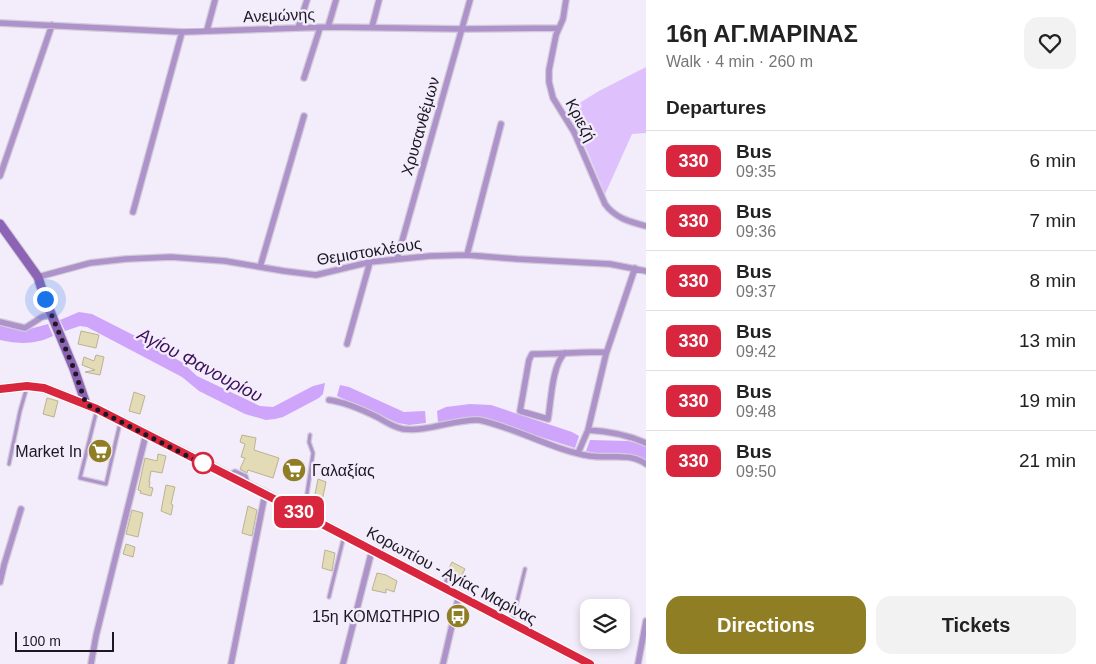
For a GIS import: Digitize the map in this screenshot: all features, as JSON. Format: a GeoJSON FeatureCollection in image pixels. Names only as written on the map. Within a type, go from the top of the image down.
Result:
{"type":"FeatureCollection","features":[{"type":"Feature","properties":{"kind":"main road"},"geometry":{"type":"LineString","coordinates":[[0,224],[38,277],[86,404]]}},
{"type":"Feature","properties":{"kind":"main road","name":"Κορωπίου - Αγίας Μαρίνας"},"geometry":{"type":"LineString","coordinates":[[0,389],[27,386],[51,390],[97,409],[266,494],[590,664]]}},
{"type":"Feature","properties":{"kind":"street"},"geometry":{"type":"LineString","coordinates":[[207,30],[215,0]]}},
{"type":"Feature","properties":{"kind":"street"},"geometry":{"type":"LineString","coordinates":[[298,28],[307,0]]}},
{"type":"Feature","properties":{"kind":"street"},"geometry":{"type":"LineString","coordinates":[[328,27],[336,0]]}},
{"type":"Feature","properties":{"kind":"street"},"geometry":{"type":"LineString","coordinates":[[372,27],[379,0]]}},
{"type":"Feature","properties":{"kind":"street","name":"Χρυσανθέμων"},"geometry":{"type":"LineString","coordinates":[[397,259],[470,0]]}},
{"type":"Feature","properties":{"kind":"street","name":"Κριεζή"},"geometry":{"type":"LineString","coordinates":[[566,0],[563,19],[558,28],[549,70],[549,82],[553,98],[574,132],[605,204],[611,212],[629,222],[646,226]]}},
{"type":"Feature","properties":{"kind":"street","name":"Ανεμώνης"},"geometry":{"type":"LineString","coordinates":[[0,23],[182,32],[328,27],[558,28]]}},
{"type":"Feature","properties":{"kind":"street"},"geometry":{"type":"LineString","coordinates":[[0,176],[52,25]]}},
{"type":"Feature","properties":{"kind":"street"},"geometry":{"type":"LineString","coordinates":[[304,78],[320,28]]}},
{"type":"Feature","properties":{"kind":"street"},"geometry":{"type":"LineString","coordinates":[[133,212],[182,32]]}},
{"type":"Feature","properties":{"kind":"street"},"geometry":{"type":"LineString","coordinates":[[260,267],[304,116]]}},
{"type":"Feature","properties":{"kind":"street"},"geometry":{"type":"LineString","coordinates":[[467,255],[501,124]]}},
{"type":"Feature","properties":{"kind":"street","name":"Θεμιστοκλέους"},"geometry":{"type":"LineString","coordinates":[[38,277],[90,263],[126,259],[194,258],[316,275],[370,262],[430,256],[467,255],[610,264],[646,271]]}},
{"type":"Feature","properties":{"kind":"street"},"geometry":{"type":"LineString","coordinates":[[347,344],[370,262]]}},
{"type":"Feature","properties":{"kind":"street"},"geometry":{"type":"LineString","coordinates":[[579,451],[588,430],[606,352],[635,268]]}},
{"type":"Feature","properties":{"kind":"street"},"geometry":{"type":"LineString","coordinates":[[0,322],[25,328],[42,317],[51,314]]}},
{"type":"Feature","properties":{"kind":"street"},"geometry":{"type":"LineString","coordinates":[[566,353],[561,357],[556,370],[548,420],[520,411],[530,356],[532,354],[566,353],[606,352]]}},
{"type":"Feature","properties":{"kind":"street"},"geometry":{"type":"LineString","coordinates":[[329,400],[341,401],[392,426],[403,428],[443,426],[466,420],[479,420],[579,451],[602,457],[629,456],[646,464]]}},
{"type":"Feature","properties":{"kind":"street"},"geometry":{"type":"LineString","coordinates":[[588,430],[633,438],[646,443]]}},
{"type":"Feature","properties":{"kind":"street"},"geometry":{"type":"LineString","coordinates":[[91,664],[96,636],[146,434]]}},
{"type":"Feature","properties":{"kind":"street"},"geometry":{"type":"LineString","coordinates":[[231,664],[266,494]]}},
{"type":"Feature","properties":{"kind":"street"},"geometry":{"type":"LineString","coordinates":[[0,582],[21,509]]}},
{"type":"Feature","properties":{"kind":"street"},"geometry":{"type":"LineString","coordinates":[[343,664],[372,550]]}},
{"type":"Feature","properties":{"kind":"street"},"geometry":{"type":"LineString","coordinates":[[443,664],[459,596]]}},
{"type":"Feature","properties":{"kind":"street"},"geometry":{"type":"LineString","coordinates":[[638,664],[646,621]]}},
{"type":"Feature","properties":{"kind":"lane"},"geometry":{"type":"LineString","coordinates":[[9,464],[27,386]]}},
{"type":"Feature","properties":{"kind":"lane"},"geometry":{"type":"LineString","coordinates":[[97,409],[80,478],[106,484],[120,421]]}},
{"type":"Feature","properties":{"kind":"lane"},"geometry":{"type":"LineString","coordinates":[[304,514],[313,453],[308,442],[310,435]]}},
{"type":"Feature","properties":{"kind":"lane"},"geometry":{"type":"LineString","coordinates":[[329,597],[344,535]]}},
{"type":"Feature","properties":{"kind":"lane"},"geometry":{"type":"LineString","coordinates":[[512,623],[525,569]]}},
{"type":"Feature","properties":{"kind":"lane"},"geometry":{"type":"LineString","coordinates":[[443,587],[450,574]]}},
{"type":"Feature","properties":{"kind":"shaded area"},"geometry":{"type":"Polygon","coordinates":[[[646,67],[646,133],[632,134],[605,194],[568,110],[599,91],[646,67]]]}},
{"type":"Feature","properties":{"kind":"shaded area"},"geometry":{"type":"Polygon","coordinates":[[[79,312],[92,314],[151,344],[183,363],[197,376],[260,406],[273,407],[313,386],[325,383],[323,394],[283,417],[266,420],[245,414],[199,391],[182,377],[87,327],[80,326],[65,331],[60,320],[79,312]]]}},
{"type":"Feature","properties":{"kind":"shaded area"},"geometry":{"type":"Polygon","coordinates":[[[0,324],[26,330],[48,324],[53,336],[27,343],[0,340],[0,324]]]}},
{"type":"Feature","properties":{"kind":"shaded area"},"geometry":{"type":"Polygon","coordinates":[[[340,385],[349,387],[404,412],[425,411],[426,423],[409,425],[398,423],[337,396],[340,385]]]}},
{"type":"Feature","properties":{"kind":"shaded area"},"geometry":{"type":"Polygon","coordinates":[[[470,404],[491,405],[572,432],[579,436],[575,448],[482,418],[438,422],[437,411],[446,407],[470,404]]]}},
{"type":"Feature","properties":{"kind":"shaded area"},"geometry":{"type":"Polygon","coordinates":[[[590,440],[628,441],[646,445],[646,461],[630,456],[586,451],[590,440]]]}},
{"type":"Feature","properties":{"kind":"building"},"geometry":{"type":"Polygon","coordinates":[[[81,331],[99,335],[96,348],[78,344],[81,331]]]}},
{"type":"Feature","properties":{"kind":"building"},"geometry":{"type":"Polygon","coordinates":[[[96,355],[104,357],[100,375],[85,372],[95,370],[82,365],[84,357],[94,361],[96,355]]]}},
{"type":"Feature","properties":{"kind":"building"},"geometry":{"type":"Polygon","coordinates":[[[134,392],[145,396],[140,414],[129,411],[134,392]]]}},
{"type":"Feature","properties":{"kind":"building"},"geometry":{"type":"Polygon","coordinates":[[[47,398],[58,401],[54,417],[43,414],[47,398]]]}},
{"type":"Feature","properties":{"kind":"building"},"geometry":{"type":"Polygon","coordinates":[[[242,435],[256,438],[254,450],[279,458],[273,478],[248,470],[247,473],[240,469],[245,458],[241,457],[245,444],[240,442],[242,435]]]}},
{"type":"Feature","properties":{"kind":"building","name":"Market In"},"geometry":{"type":"Polygon","coordinates":[[[96,442],[107,444],[107,447],[111,448],[108,460],[104,460],[105,456],[94,454],[93,457],[89,456],[92,444],[95,445],[96,442]]]}},
{"type":"Feature","properties":{"kind":"building"},"geometry":{"type":"Polygon","coordinates":[[[158,454],[166,456],[162,473],[151,471],[149,487],[153,488],[151,496],[140,493],[141,491],[138,490],[145,458],[157,461],[158,454]]]}},
{"type":"Feature","properties":{"kind":"building"},"geometry":{"type":"Polygon","coordinates":[[[318,479],[326,482],[322,501],[314,499],[318,479]]]}},
{"type":"Feature","properties":{"kind":"building"},"geometry":{"type":"Polygon","coordinates":[[[166,485],[175,487],[171,504],[173,505],[171,515],[161,511],[166,485]]]}},
{"type":"Feature","properties":{"kind":"building"},"geometry":{"type":"Polygon","coordinates":[[[248,506],[257,510],[252,536],[242,533],[248,506]]]}},
{"type":"Feature","properties":{"kind":"building"},"geometry":{"type":"Polygon","coordinates":[[[132,510],[143,513],[138,537],[126,534],[132,510]]]}},
{"type":"Feature","properties":{"kind":"building"},"geometry":{"type":"Polygon","coordinates":[[[126,544],[135,547],[133,557],[123,554],[126,544]]]}},
{"type":"Feature","properties":{"kind":"building"},"geometry":{"type":"Polygon","coordinates":[[[325,550],[335,553],[332,571],[322,568],[325,550]]]}},
{"type":"Feature","properties":{"kind":"building"},"geometry":{"type":"Polygon","coordinates":[[[452,562],[465,569],[461,577],[448,570],[452,562]]]}},
{"type":"Feature","properties":{"kind":"building"},"geometry":{"type":"Polygon","coordinates":[[[377,573],[397,581],[394,592],[386,589],[386,593],[372,590],[377,573]]]}},
{"type":"Feature","properties":{"kind":"bus line","name":"330"},"geometry":{"type":"LineString","coordinates":[[0,389],[27,386],[44,388],[71,397],[97,409],[590,664]]}},
{"type":"Feature","properties":{"kind":"place","name":"Market In"},"geometry":{"type":"Point","coordinates":[100,451]}},
{"type":"Feature","properties":{"kind":"place","name":"Γαλαξίας"},"geometry":{"type":"Point","coordinates":[294,470]}},
{"type":"Feature","properties":{"kind":"place","name":"15η ΚΟΜΩΤΗΡΙΟ"},"geometry":{"type":"Point","coordinates":[458,616]}},
{"type":"Feature","properties":{"kind":"route"},"geometry":{"type":"LineString","coordinates":[[45,299],[74,369],[86,404],[211,468],[203,463]]}},
{"type":"Feature","properties":{"kind":"water label","name":"Αγίου Φανουρίου"},"geometry":{"type":"Point","coordinates":[200,365]}}]}
